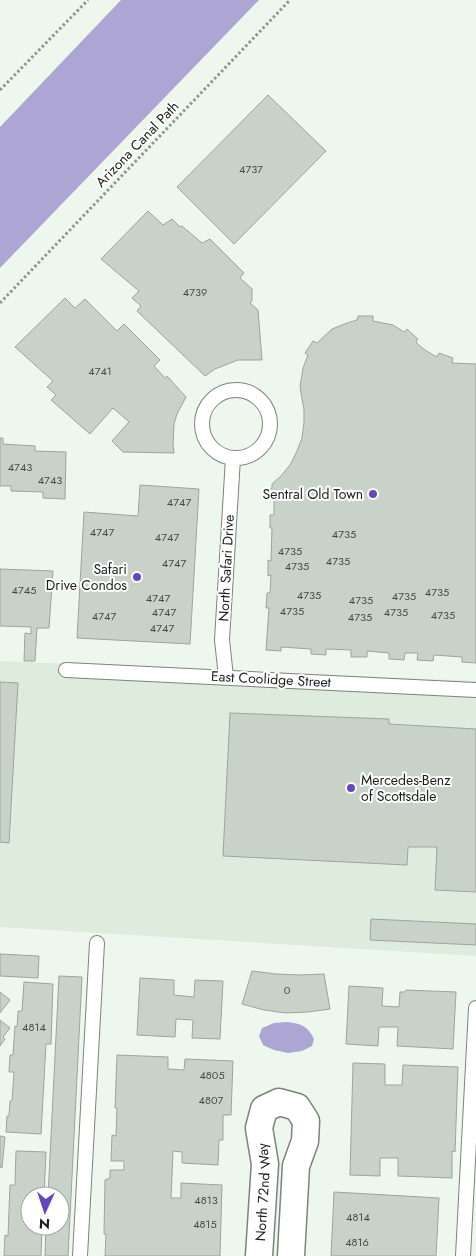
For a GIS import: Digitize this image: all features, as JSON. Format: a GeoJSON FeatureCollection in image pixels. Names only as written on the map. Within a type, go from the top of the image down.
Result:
{"type":"FeatureCollection","features":[{"type":"Feature","properties":{"kind":"street","name":"North 72nd Way"},"geometry":{"type":"LineString","coordinates":[[259,1256],[265,1164],[259,1128],[264,1109],[279,1102],[297,1107],[306,1122],[305,1141],[296,1166],[291,1256]]}},
{"type":"Feature","properties":{"kind":"lane"},"geometry":{"type":"LineString","coordinates":[[230,390],[241,390],[260,400],[266,408],[270,429],[261,448],[252,454],[233,458],[221,455],[212,449],[202,430],[202,419],[205,409],[211,400],[220,393],[230,390]]}},
{"type":"Feature","properties":{"kind":"lane","name":"North Safari Drive"},"geometry":{"type":"LineString","coordinates":[[226,677],[222,640],[233,458]]}},
{"type":"Feature","properties":{"kind":"lane","name":"East Coolidge Street"},"geometry":{"type":"LineString","coordinates":[[66,670],[476,690]]}},
{"type":"Feature","properties":{"kind":"lane"},"geometry":{"type":"LineString","coordinates":[[80,1256],[97,943]]}},
{"type":"Feature","properties":{"kind":"lane"},"geometry":{"type":"LineString","coordinates":[[463,1256],[476,1008]]}},
{"type":"Feature","properties":{"kind":"path"},"geometry":{"type":"LineString","coordinates":[[0,90],[88,0]]}},
{"type":"Feature","properties":{"kind":"path","name":"Arizona Canal Path"},"geometry":{"type":"LineString","coordinates":[[0,303],[290,0]]}},
{"type":"Feature","properties":{"kind":"shaded area"},"geometry":{"type":"Polygon","coordinates":[[[121,0],[259,0],[0,268],[0,127],[121,0]]]}},
{"type":"Feature","properties":{"kind":"shaded area"},"geometry":{"type":"Polygon","coordinates":[[[0,661],[476,681],[476,956],[0,927],[0,661]]]}},
{"type":"Feature","properties":{"kind":"shaded area"},"geometry":{"type":"Polygon","coordinates":[[[287,1022],[306,1028],[314,1039],[312,1046],[302,1051],[288,1053],[263,1045],[259,1036],[262,1028],[274,1023],[287,1022]]]}},
{"type":"Feature","properties":{"kind":"building"},"geometry":{"type":"Polygon","coordinates":[[[268,95],[326,151],[234,244],[177,187],[268,95]]]}},
{"type":"Feature","properties":{"kind":"building"},"geometry":{"type":"Polygon","coordinates":[[[148,211],[163,225],[172,219],[202,243],[210,239],[244,273],[240,278],[252,289],[252,301],[250,303],[258,310],[262,360],[238,360],[215,369],[205,376],[137,311],[141,306],[132,298],[139,291],[101,259],[148,211]]]}},
{"type":"Feature","properties":{"kind":"building"},"geometry":{"type":"Polygon","coordinates":[[[65,298],[75,308],[85,299],[117,331],[124,324],[160,360],[154,366],[165,378],[167,376],[186,397],[174,424],[174,453],[123,452],[112,441],[129,422],[113,408],[90,434],[51,400],[56,395],[47,387],[53,381],[15,347],[65,298]]]}},
{"type":"Feature","properties":{"kind":"building","name":"Sentral Old Town"},"geometry":{"type":"Polygon","coordinates":[[[358,316],[373,316],[373,321],[393,325],[404,332],[407,329],[418,339],[416,342],[421,347],[437,357],[439,353],[453,358],[452,363],[476,364],[476,663],[462,662],[462,657],[434,655],[433,661],[417,660],[418,653],[405,653],[404,660],[389,659],[389,653],[367,651],[367,657],[351,657],[351,650],[326,649],[326,655],[311,654],[311,649],[281,647],[281,651],[266,650],[269,608],[266,608],[267,593],[270,593],[271,575],[268,576],[268,560],[271,561],[272,528],[270,528],[270,515],[274,515],[274,500],[270,499],[271,488],[272,484],[290,465],[302,438],[304,410],[300,387],[303,368],[308,355],[305,353],[313,341],[317,343],[332,329],[357,320],[358,316]]]}},
{"type":"Feature","properties":{"kind":"building"},"geometry":{"type":"Polygon","coordinates":[[[0,438],[3,438],[3,444],[35,446],[35,451],[66,452],[65,499],[43,498],[43,492],[11,491],[11,486],[0,486],[0,438]]]}},
{"type":"Feature","properties":{"kind":"building","name":"Safari Drive Condos"},"geometry":{"type":"Polygon","coordinates":[[[140,485],[199,489],[190,644],[77,638],[84,512],[138,516],[140,485]]]}},
{"type":"Feature","properties":{"kind":"building"},"geometry":{"type":"Polygon","coordinates":[[[0,569],[53,571],[49,628],[37,628],[35,661],[24,661],[25,633],[31,634],[31,627],[0,626],[0,569]]]}},
{"type":"Feature","properties":{"kind":"building"},"geometry":{"type":"Polygon","coordinates":[[[0,682],[18,683],[9,843],[0,842],[0,682]]]}},
{"type":"Feature","properties":{"kind":"building","name":"Mercedes-Benz of Scottsdale"},"geometry":{"type":"Polygon","coordinates":[[[230,713],[389,719],[389,724],[476,729],[476,892],[435,890],[437,847],[408,847],[407,865],[223,856],[230,713]]]}},
{"type":"Feature","properties":{"kind":"building"},"geometry":{"type":"Polygon","coordinates":[[[371,919],[476,924],[476,945],[370,940],[371,919]]]}},
{"type":"Feature","properties":{"kind":"building"},"geometry":{"type":"Polygon","coordinates":[[[0,954],[39,956],[38,978],[0,976],[0,954]]]}},
{"type":"Feature","properties":{"kind":"building"},"geometry":{"type":"Polygon","coordinates":[[[252,971],[300,975],[324,974],[330,1009],[286,1013],[242,1004],[252,971]]]}},
{"type":"Feature","properties":{"kind":"building"},"geometry":{"type":"Polygon","coordinates":[[[59,976],[82,977],[70,1216],[70,1186],[48,1186],[59,976]]]}},
{"type":"Feature","properties":{"kind":"building"},"geometry":{"type":"Polygon","coordinates":[[[140,978],[174,980],[174,995],[194,997],[195,980],[223,981],[220,1039],[192,1038],[193,1020],[176,1019],[175,1037],[137,1035],[140,978]]]}},
{"type":"Feature","properties":{"kind":"building"},"geometry":{"type":"Polygon","coordinates":[[[24,982],[53,984],[51,1044],[46,1044],[41,1134],[6,1132],[7,1116],[9,1116],[10,1101],[12,1101],[14,1072],[9,1072],[10,1055],[13,1055],[18,1011],[22,1011],[24,982]]]}},
{"type":"Feature","properties":{"kind":"building"},"geometry":{"type":"Polygon","coordinates":[[[349,986],[383,988],[382,1006],[399,1007],[400,992],[405,992],[406,990],[456,992],[453,1049],[397,1046],[398,1027],[379,1027],[378,1046],[346,1044],[349,986]]]}},
{"type":"Feature","properties":{"kind":"building"},"geometry":{"type":"Polygon","coordinates":[[[0,992],[10,1000],[0,1013],[0,992]]]}},
{"type":"Feature","properties":{"kind":"building"},"geometry":{"type":"Polygon","coordinates":[[[0,1020],[10,1028],[3,1037],[5,1039],[0,1046],[0,1020]]]}},
{"type":"Feature","properties":{"kind":"building"},"geometry":{"type":"Polygon","coordinates":[[[117,1055],[168,1057],[168,1069],[184,1070],[185,1059],[233,1061],[231,1115],[223,1115],[223,1140],[219,1140],[218,1165],[182,1163],[182,1152],[173,1151],[171,1198],[181,1198],[181,1183],[222,1185],[220,1256],[105,1256],[105,1180],[110,1178],[110,1170],[124,1170],[124,1161],[111,1161],[112,1135],[116,1136],[117,1055]]]}},
{"type":"Feature","properties":{"kind":"building"},"geometry":{"type":"Polygon","coordinates":[[[353,1063],[385,1064],[385,1085],[402,1085],[403,1065],[458,1067],[455,1152],[452,1151],[452,1178],[398,1176],[398,1158],[380,1158],[380,1176],[350,1175],[353,1063]]]}},
{"type":"Feature","properties":{"kind":"building"},"geometry":{"type":"Polygon","coordinates":[[[0,1136],[5,1137],[2,1168],[0,1167],[0,1136]]]}},
{"type":"Feature","properties":{"kind":"building"},"geometry":{"type":"Polygon","coordinates":[[[16,1151],[46,1152],[44,1186],[20,1186],[20,1236],[42,1236],[41,1256],[4,1256],[5,1235],[8,1236],[10,1185],[15,1185],[16,1151]]]}},
{"type":"Feature","properties":{"kind":"building"},"geometry":{"type":"Polygon","coordinates":[[[334,1192],[439,1198],[436,1256],[331,1256],[334,1192]]]}},
{"type":"Feature","properties":{"kind":"building"},"geometry":{"type":"Polygon","coordinates":[[[46,1236],[69,1236],[68,1256],[45,1256],[46,1236]]]}},
{"type":"Feature","properties":{"kind":"place","name":"Sentral Old Town"},"geometry":{"type":"Point","coordinates":[373,494]}},
{"type":"Feature","properties":{"kind":"place","name":"Safari Drive Condos"},"geometry":{"type":"Point","coordinates":[137,577]}},
{"type":"Feature","properties":{"kind":"place","name":"Mercedes-Benz of Scottsdale"},"geometry":{"type":"Point","coordinates":[351,788]}}]}
